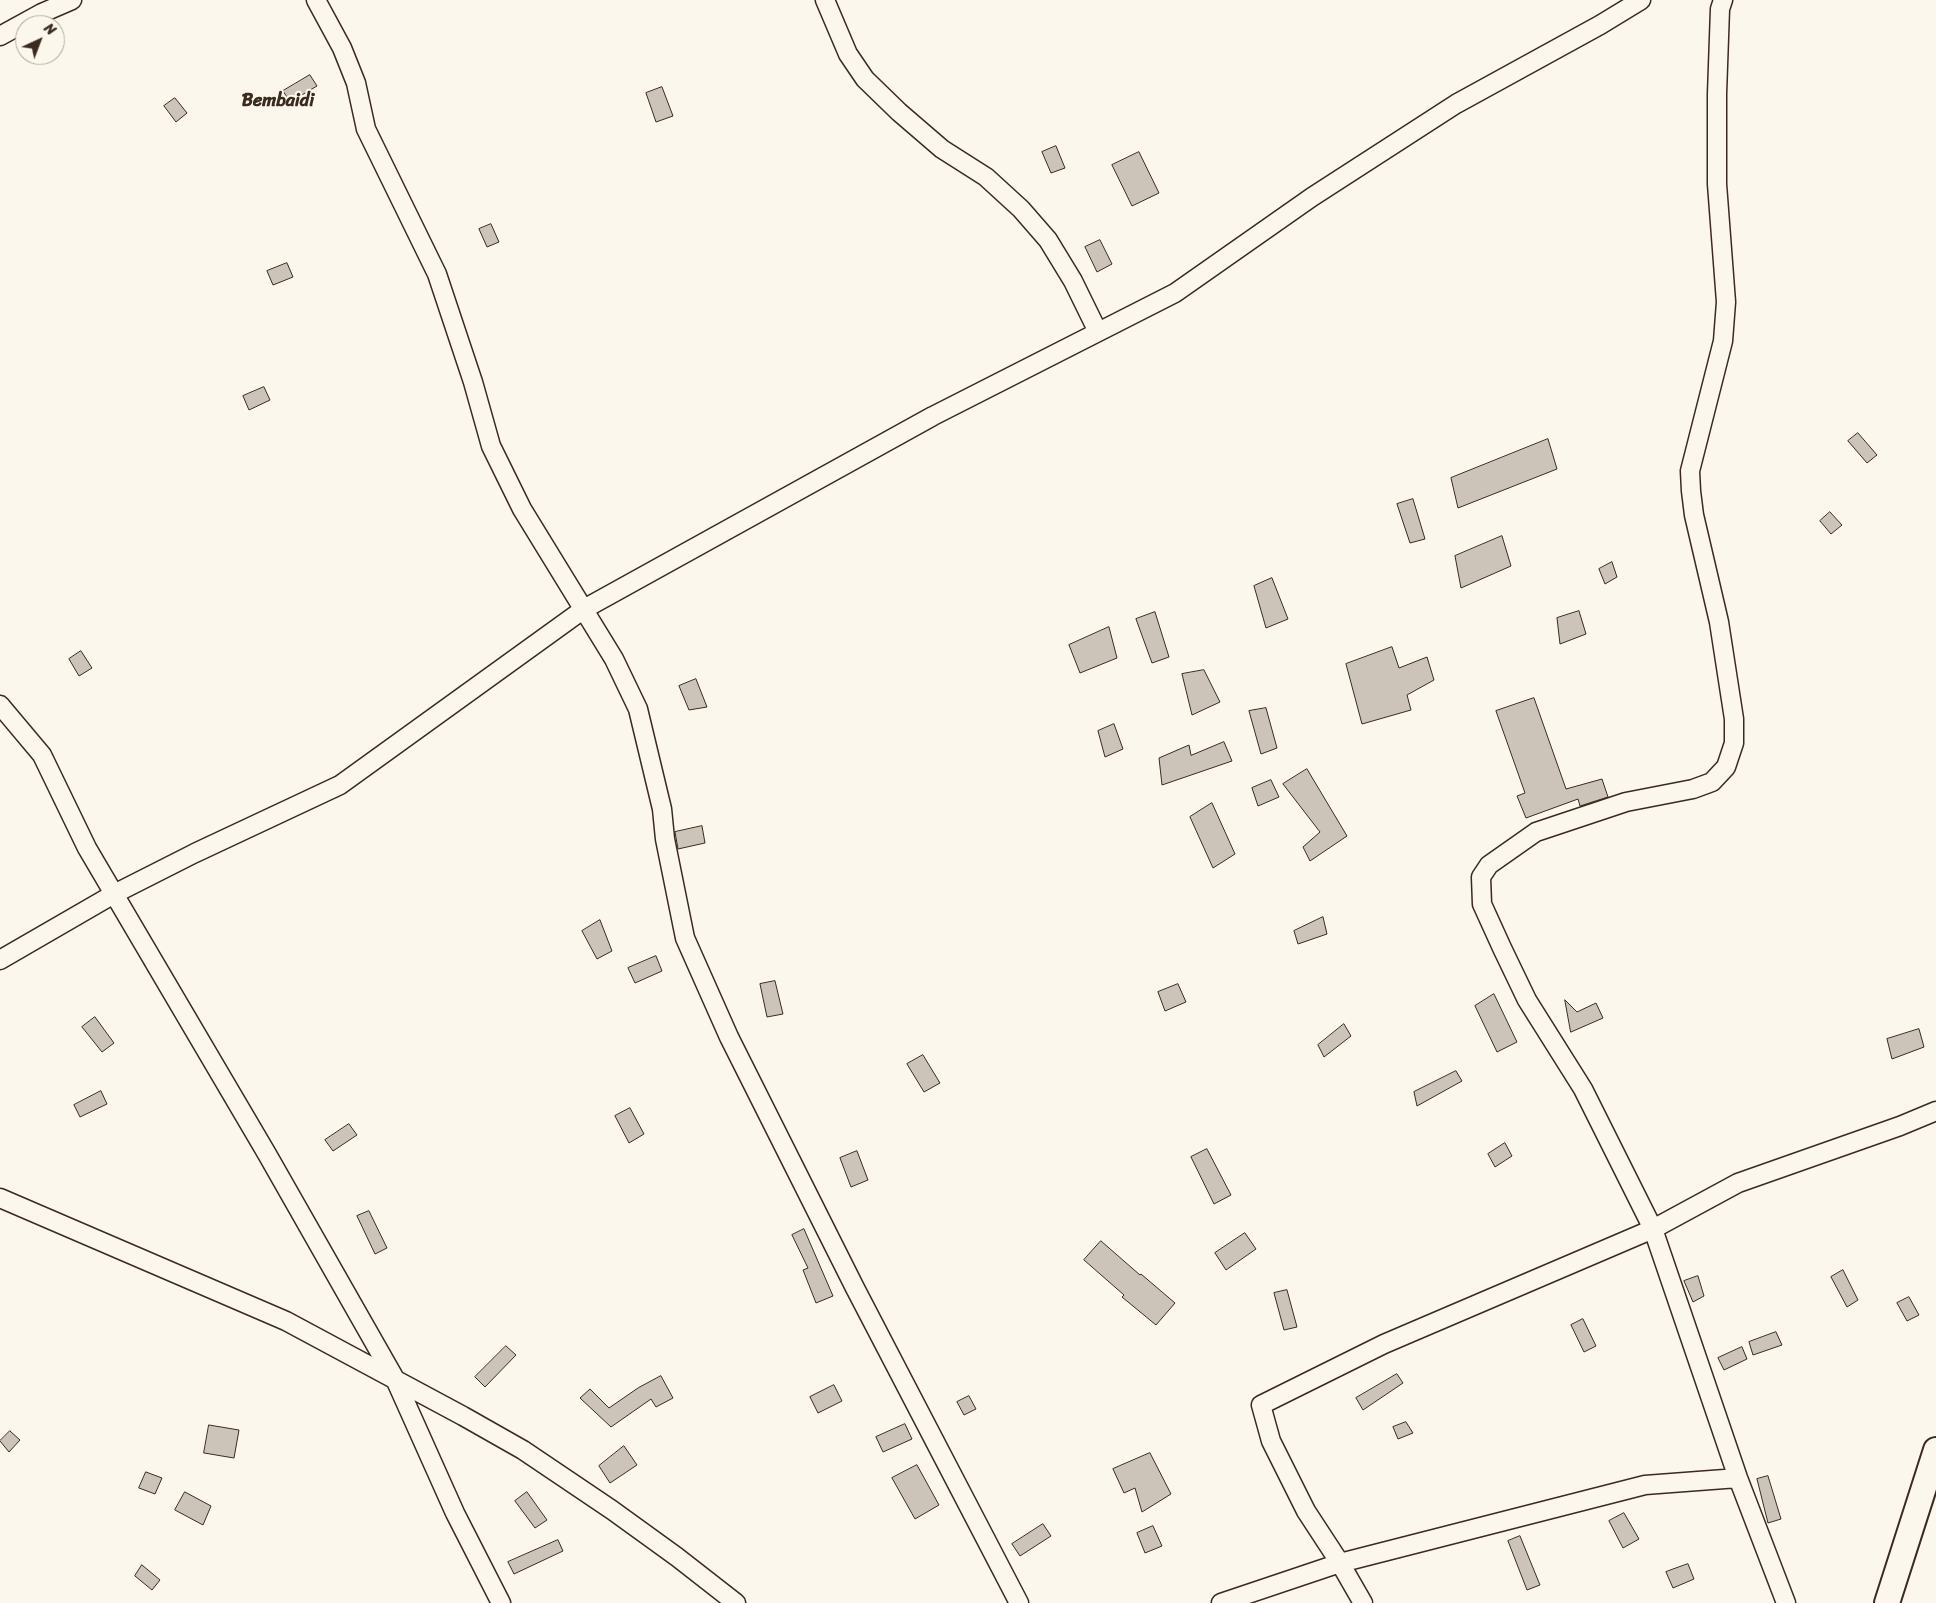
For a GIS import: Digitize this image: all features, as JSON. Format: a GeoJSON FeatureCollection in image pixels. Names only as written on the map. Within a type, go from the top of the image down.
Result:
{"type":"FeatureCollection","features":[{"type":"Feature","properties":{"kind":"street"},"geometry":{"type":"LineString","coordinates":[[0,36],[72,0]]}},
{"type":"Feature","properties":{"kind":"street"},"geometry":{"type":"LineString","coordinates":[[316,0],[342,48],[356,83],[366,129],[437,274],[473,382],[491,446],[522,509],[614,659],[638,709],[662,809],[665,840],[685,938],[738,1054],[860,1296],[1019,1603]]}},
{"type":"Feature","properties":{"kind":"street"},"geometry":{"type":"LineString","coordinates":[[825,0],[848,54],[865,79],[899,112],[942,149],[986,177],[1021,208],[1048,240],[1077,290],[1098,332]]}},
{"type":"Feature","properties":{"kind":"street"},"geometry":{"type":"LineString","coordinates":[[0,960],[114,894],[195,853],[340,785],[584,609],[933,416],[1175,293],[1312,197],[1456,104],[1592,29],[1640,0]]}},
{"type":"Feature","properties":{"kind":"street"},"geometry":{"type":"LineString","coordinates":[[1723,0],[1720,9],[1716,94],[1717,166],[1726,302],[1723,341],[1690,472],[1694,515],[1719,622],[1734,719],[1734,743],[1726,767],[1712,782],[1693,789],[1626,802],[1536,832],[1489,865],[1481,877],[1482,904],[1527,1000],[1584,1089],[1653,1229],[1738,1478],[1786,1603]]}},
{"type":"Feature","properties":{"kind":"street"},"geometry":{"type":"LineString","coordinates":[[0,705],[42,755],[87,848],[262,1146],[395,1379],[456,1513],[501,1603]]}},
{"type":"Feature","properties":{"kind":"street"},"geometry":{"type":"LineString","coordinates":[[1363,1603],[1340,1563],[1306,1511],[1271,1441],[1261,1405],[1384,1344],[1653,1229],[1738,1183],[1900,1126],[1936,1111]]}},
{"type":"Feature","properties":{"kind":"street"},"geometry":{"type":"LineString","coordinates":[[0,1198],[286,1321],[395,1379],[524,1450],[648,1536],[736,1603]]}},
{"type":"Feature","properties":{"kind":"street"},"geometry":{"type":"LineString","coordinates":[[1887,1603],[1936,1450]]}},
{"type":"Feature","properties":{"kind":"street"},"geometry":{"type":"LineString","coordinates":[[1221,1603],[1340,1563],[1645,1485],[1738,1478]]}},
{"type":"Feature","properties":{"kind":"building"},"geometry":{"type":"Polygon","coordinates":[[[310,75],[317,86],[290,102],[283,91],[310,75]]]}},
{"type":"Feature","properties":{"kind":"building"},"geometry":{"type":"Polygon","coordinates":[[[662,87],[673,116],[656,122],[646,93],[662,87]]]}},
{"type":"Feature","properties":{"kind":"building"},"geometry":{"type":"Polygon","coordinates":[[[175,98],[187,113],[176,122],[164,106],[175,98]]]}},
{"type":"Feature","properties":{"kind":"building"},"geometry":{"type":"Polygon","coordinates":[[[1056,146],[1065,168],[1051,173],[1042,152],[1056,146]]]}},
{"type":"Feature","properties":{"kind":"building"},"geometry":{"type":"Polygon","coordinates":[[[1139,152],[1159,193],[1132,206],[1112,165],[1139,152]]]}},
{"type":"Feature","properties":{"kind":"building"},"geometry":{"type":"Polygon","coordinates":[[[491,224],[499,242],[487,247],[479,229],[491,224]]]}},
{"type":"Feature","properties":{"kind":"building"},"geometry":{"type":"Polygon","coordinates":[[[1100,240],[1112,264],[1097,272],[1085,247],[1100,240]]]}},
{"type":"Feature","properties":{"kind":"building"},"geometry":{"type":"Polygon","coordinates":[[[287,263],[293,277],[273,285],[267,271],[287,263]]]}},
{"type":"Feature","properties":{"kind":"building"},"geometry":{"type":"Polygon","coordinates":[[[264,387],[270,400],[249,410],[243,396],[264,387]]]}},
{"type":"Feature","properties":{"kind":"building"},"geometry":{"type":"Polygon","coordinates":[[[1858,433],[1877,455],[1867,463],[1848,441],[1858,433]]]}},
{"type":"Feature","properties":{"kind":"building"},"geometry":{"type":"Polygon","coordinates":[[[1548,439],[1557,469],[1458,508],[1451,478],[1548,439]]]}},
{"type":"Feature","properties":{"kind":"building"},"geometry":{"type":"Polygon","coordinates":[[[1413,499],[1425,539],[1410,543],[1397,504],[1413,499]]]}},
{"type":"Feature","properties":{"kind":"building"},"geometry":{"type":"Polygon","coordinates":[[[1830,512],[1842,525],[1831,534],[1820,521],[1830,512]]]}},
{"type":"Feature","properties":{"kind":"building"},"geometry":{"type":"Polygon","coordinates":[[[1502,536],[1511,566],[1461,588],[1455,556],[1502,536]]]}},
{"type":"Feature","properties":{"kind":"building"},"geometry":{"type":"Polygon","coordinates":[[[1612,562],[1617,577],[1605,584],[1599,569],[1612,562]]]}},
{"type":"Feature","properties":{"kind":"building"},"geometry":{"type":"Polygon","coordinates":[[[1272,578],[1288,619],[1266,628],[1254,586],[1272,578]]]}},
{"type":"Feature","properties":{"kind":"building"},"geometry":{"type":"Polygon","coordinates":[[[1579,611],[1586,634],[1560,644],[1557,618],[1579,611]]]}},
{"type":"Feature","properties":{"kind":"building"},"geometry":{"type":"Polygon","coordinates":[[[1155,612],[1169,657],[1152,663],[1136,619],[1155,612]]]}},
{"type":"Feature","properties":{"kind":"building"},"geometry":{"type":"Polygon","coordinates":[[[1109,627],[1117,658],[1080,673],[1069,645],[1109,627]]]}},
{"type":"Feature","properties":{"kind":"building"},"geometry":{"type":"Polygon","coordinates":[[[1392,647],[1399,668],[1427,657],[1434,680],[1407,695],[1411,710],[1362,724],[1346,664],[1392,647]]]}},
{"type":"Feature","properties":{"kind":"building"},"geometry":{"type":"Polygon","coordinates":[[[81,651],[92,668],[79,676],[69,659],[81,651]]]}},
{"type":"Feature","properties":{"kind":"building"},"geometry":{"type":"Polygon","coordinates":[[[1204,670],[1220,702],[1192,715],[1182,674],[1204,670]]]}},
{"type":"Feature","properties":{"kind":"building"},"geometry":{"type":"Polygon","coordinates":[[[696,679],[707,707],[689,710],[679,686],[696,679]]]}},
{"type":"Feature","properties":{"kind":"building"},"geometry":{"type":"Polygon","coordinates":[[[1534,698],[1566,789],[1602,779],[1608,797],[1580,806],[1578,799],[1526,818],[1517,796],[1525,793],[1496,711],[1534,698]]]}},
{"type":"Feature","properties":{"kind":"building"},"geometry":{"type":"Polygon","coordinates":[[[1266,708],[1277,748],[1261,754],[1249,711],[1266,708]]]}},
{"type":"Feature","properties":{"kind":"building"},"geometry":{"type":"Polygon","coordinates":[[[1114,724],[1123,749],[1105,757],[1098,731],[1114,724]]]}},
{"type":"Feature","properties":{"kind":"building"},"geometry":{"type":"Polygon","coordinates":[[[1224,742],[1232,761],[1162,785],[1159,758],[1189,745],[1191,755],[1224,742]]]}},
{"type":"Feature","properties":{"kind":"building"},"geometry":{"type":"Polygon","coordinates":[[[1307,769],[1347,836],[1310,861],[1303,847],[1320,832],[1283,784],[1307,769]]]}},
{"type":"Feature","properties":{"kind":"building"},"geometry":{"type":"Polygon","coordinates":[[[1271,780],[1279,797],[1258,806],[1252,788],[1271,780]]]}},
{"type":"Feature","properties":{"kind":"building"},"geometry":{"type":"Polygon","coordinates":[[[1212,803],[1235,854],[1213,868],[1190,817],[1212,803]]]}},
{"type":"Feature","properties":{"kind":"building"},"geometry":{"type":"Polygon","coordinates":[[[702,826],[705,843],[678,849],[675,832],[702,826]]]}},
{"type":"Feature","properties":{"kind":"building"},"geometry":{"type":"Polygon","coordinates":[[[1323,917],[1327,934],[1298,944],[1294,931],[1323,917]]]}},
{"type":"Feature","properties":{"kind":"building"},"geometry":{"type":"Polygon","coordinates":[[[600,920],[612,951],[597,959],[582,931],[600,920]]]}},
{"type":"Feature","properties":{"kind":"building"},"geometry":{"type":"Polygon","coordinates":[[[656,956],[662,971],[635,983],[628,968],[656,956]]]}},
{"type":"Feature","properties":{"kind":"building"},"geometry":{"type":"Polygon","coordinates":[[[775,981],[783,1014],[767,1017],[760,984],[775,981]]]}},
{"type":"Feature","properties":{"kind":"building"},"geometry":{"type":"Polygon","coordinates":[[[1178,984],[1186,1002],[1165,1011],[1158,992],[1178,984]]]}},
{"type":"Feature","properties":{"kind":"building"},"geometry":{"type":"Polygon","coordinates":[[[1494,994],[1517,1042],[1497,1052],[1475,1006],[1494,994]]]}},
{"type":"Feature","properties":{"kind":"building"},"geometry":{"type":"Polygon","coordinates":[[[1565,1000],[1577,1012],[1596,1003],[1603,1018],[1571,1032],[1565,1000]]]}},
{"type":"Feature","properties":{"kind":"building"},"geometry":{"type":"Polygon","coordinates":[[[95,1017],[114,1043],[102,1052],[82,1027],[95,1017]]]}},
{"type":"Feature","properties":{"kind":"building"},"geometry":{"type":"Polygon","coordinates":[[[1344,1024],[1351,1036],[1324,1057],[1318,1045],[1344,1024]]]}},
{"type":"Feature","properties":{"kind":"building"},"geometry":{"type":"Polygon","coordinates":[[[1919,1029],[1924,1047],[1892,1059],[1887,1039],[1919,1029]]]}},
{"type":"Feature","properties":{"kind":"building"},"geometry":{"type":"Polygon","coordinates":[[[923,1055],[940,1083],[924,1092],[907,1064],[923,1055]]]}},
{"type":"Feature","properties":{"kind":"building"},"geometry":{"type":"Polygon","coordinates":[[[1456,1071],[1462,1081],[1417,1106],[1414,1092],[1456,1071]]]}},
{"type":"Feature","properties":{"kind":"building"},"geometry":{"type":"Polygon","coordinates":[[[101,1091],[107,1104],[80,1117],[74,1105],[101,1091]]]}},
{"type":"Feature","properties":{"kind":"building"},"geometry":{"type":"Polygon","coordinates":[[[630,1108],[644,1134],[629,1143],[615,1116],[630,1108]]]}},
{"type":"Feature","properties":{"kind":"building"},"geometry":{"type":"Polygon","coordinates":[[[349,1124],[357,1135],[333,1151],[325,1140],[349,1124]]]}},
{"type":"Feature","properties":{"kind":"building"},"geometry":{"type":"Polygon","coordinates":[[[1505,1143],[1512,1156],[1495,1167],[1488,1154],[1505,1143]]]}},
{"type":"Feature","properties":{"kind":"building"},"geometry":{"type":"Polygon","coordinates":[[[1207,1149],[1231,1195],[1214,1204],[1191,1157],[1207,1149]]]}},
{"type":"Feature","properties":{"kind":"building"},"geometry":{"type":"Polygon","coordinates":[[[857,1151],[868,1180],[851,1187],[840,1158],[857,1151]]]}},
{"type":"Feature","properties":{"kind":"building"},"geometry":{"type":"Polygon","coordinates":[[[369,1211],[387,1248],[375,1254],[357,1216],[369,1211]]]}},
{"type":"Feature","properties":{"kind":"building"},"geometry":{"type":"Polygon","coordinates":[[[804,1229],[833,1296],[816,1303],[803,1270],[808,1268],[792,1235],[804,1229]]]}},
{"type":"Feature","properties":{"kind":"building"},"geometry":{"type":"Polygon","coordinates":[[[1245,1233],[1256,1249],[1226,1270],[1215,1253],[1245,1233]]]}},
{"type":"Feature","properties":{"kind":"building"},"geometry":{"type":"Polygon","coordinates":[[[1101,1241],[1175,1303],[1156,1325],[1122,1297],[1124,1295],[1084,1260],[1101,1241]]]}},
{"type":"Feature","properties":{"kind":"building"},"geometry":{"type":"Polygon","coordinates":[[[1843,1270],[1858,1300],[1847,1307],[1831,1277],[1843,1270]]]}},
{"type":"Feature","properties":{"kind":"building"},"geometry":{"type":"Polygon","coordinates":[[[1698,1276],[1704,1296],[1693,1302],[1684,1281],[1698,1276]]]}},
{"type":"Feature","properties":{"kind":"building"},"geometry":{"type":"Polygon","coordinates":[[[1287,1290],[1297,1327],[1284,1330],[1274,1293],[1287,1290]]]}},
{"type":"Feature","properties":{"kind":"building"},"geometry":{"type":"Polygon","coordinates":[[[1909,1297],[1919,1315],[1907,1321],[1897,1303],[1909,1297]]]}},
{"type":"Feature","properties":{"kind":"building"},"geometry":{"type":"Polygon","coordinates":[[[1583,1319],[1596,1346],[1584,1352],[1571,1325],[1583,1319]]]}},
{"type":"Feature","properties":{"kind":"building"},"geometry":{"type":"Polygon","coordinates":[[[1776,1332],[1782,1345],[1753,1355],[1749,1342],[1776,1332]]]}},
{"type":"Feature","properties":{"kind":"building"},"geometry":{"type":"Polygon","coordinates":[[[506,1346],[516,1355],[485,1387],[475,1377],[506,1346]]]}},
{"type":"Feature","properties":{"kind":"building"},"geometry":{"type":"Polygon","coordinates":[[[1742,1347],[1747,1359],[1724,1370],[1718,1358],[1742,1347]]]}},
{"type":"Feature","properties":{"kind":"building"},"geometry":{"type":"Polygon","coordinates":[[[1397,1374],[1403,1383],[1363,1410],[1356,1398],[1397,1374]]]}},
{"type":"Feature","properties":{"kind":"building"},"geometry":{"type":"Polygon","coordinates":[[[661,1376],[673,1398],[656,1407],[651,1399],[611,1427],[580,1398],[590,1389],[609,1408],[638,1388],[661,1376]]]}},
{"type":"Feature","properties":{"kind":"building"},"geometry":{"type":"Polygon","coordinates":[[[834,1385],[842,1401],[818,1413],[810,1397],[834,1385]]]}},
{"type":"Feature","properties":{"kind":"building"},"geometry":{"type":"Polygon","coordinates":[[[969,1396],[976,1409],[964,1415],[957,1402],[969,1396]]]}},
{"type":"Feature","properties":{"kind":"building"},"geometry":{"type":"Polygon","coordinates":[[[1406,1422],[1413,1433],[1398,1439],[1393,1427],[1406,1422]]]}},
{"type":"Feature","properties":{"kind":"building"},"geometry":{"type":"Polygon","coordinates":[[[905,1424],[912,1439],[883,1452],[876,1437],[905,1424]]]}},
{"type":"Feature","properties":{"kind":"building"},"geometry":{"type":"Polygon","coordinates":[[[209,1425],[239,1430],[234,1458],[204,1453],[209,1425]]]}},
{"type":"Feature","properties":{"kind":"building"},"geometry":{"type":"Polygon","coordinates":[[[10,1431],[20,1440],[9,1452],[0,1441],[10,1431]]]}},
{"type":"Feature","properties":{"kind":"building"},"geometry":{"type":"Polygon","coordinates":[[[624,1446],[637,1465],[610,1483],[599,1466],[624,1446]]]}},
{"type":"Feature","properties":{"kind":"building"},"geometry":{"type":"Polygon","coordinates":[[[1150,1453],[1171,1494],[1142,1512],[1135,1488],[1124,1493],[1113,1469],[1150,1453]]]}},
{"type":"Feature","properties":{"kind":"building"},"geometry":{"type":"Polygon","coordinates":[[[917,1465],[939,1505],[915,1519],[892,1478],[917,1465]]]}},
{"type":"Feature","properties":{"kind":"building"},"geometry":{"type":"Polygon","coordinates":[[[146,1472],[162,1478],[155,1494],[139,1488],[146,1472]]]}},
{"type":"Feature","properties":{"kind":"building"},"geometry":{"type":"Polygon","coordinates":[[[1768,1476],[1781,1519],[1768,1523],[1757,1479],[1768,1476]]]}},
{"type":"Feature","properties":{"kind":"building"},"geometry":{"type":"Polygon","coordinates":[[[185,1492],[211,1506],[203,1525],[175,1510],[185,1492]]]}},
{"type":"Feature","properties":{"kind":"building"},"geometry":{"type":"Polygon","coordinates":[[[527,1492],[547,1520],[535,1528],[515,1501],[527,1492]]]}},
{"type":"Feature","properties":{"kind":"building"},"geometry":{"type":"Polygon","coordinates":[[[1624,1513],[1639,1539],[1623,1548],[1609,1521],[1624,1513]]]}},
{"type":"Feature","properties":{"kind":"building"},"geometry":{"type":"Polygon","coordinates":[[[1043,1524],[1051,1536],[1020,1556],[1012,1544],[1043,1524]]]}},
{"type":"Feature","properties":{"kind":"building"},"geometry":{"type":"Polygon","coordinates":[[[1153,1526],[1162,1546],[1145,1553],[1137,1533],[1153,1526]]]}},
{"type":"Feature","properties":{"kind":"building"},"geometry":{"type":"Polygon","coordinates":[[[1520,1536],[1540,1585],[1527,1590],[1508,1541],[1520,1536]]]}},
{"type":"Feature","properties":{"kind":"building"},"geometry":{"type":"Polygon","coordinates":[[[558,1540],[563,1551],[514,1574],[508,1562],[558,1540]]]}},
{"type":"Feature","properties":{"kind":"building"},"geometry":{"type":"Polygon","coordinates":[[[1688,1564],[1694,1579],[1673,1588],[1666,1572],[1688,1564]]]}},
{"type":"Feature","properties":{"kind":"building"},"geometry":{"type":"Polygon","coordinates":[[[142,1565],[160,1580],[152,1590],[135,1576],[142,1565]]]}},
{"type":"Feature","properties":{"kind":"district","name":"Bembaidi"},"geometry":{"type":"Point","coordinates":[278,101]}}]}
